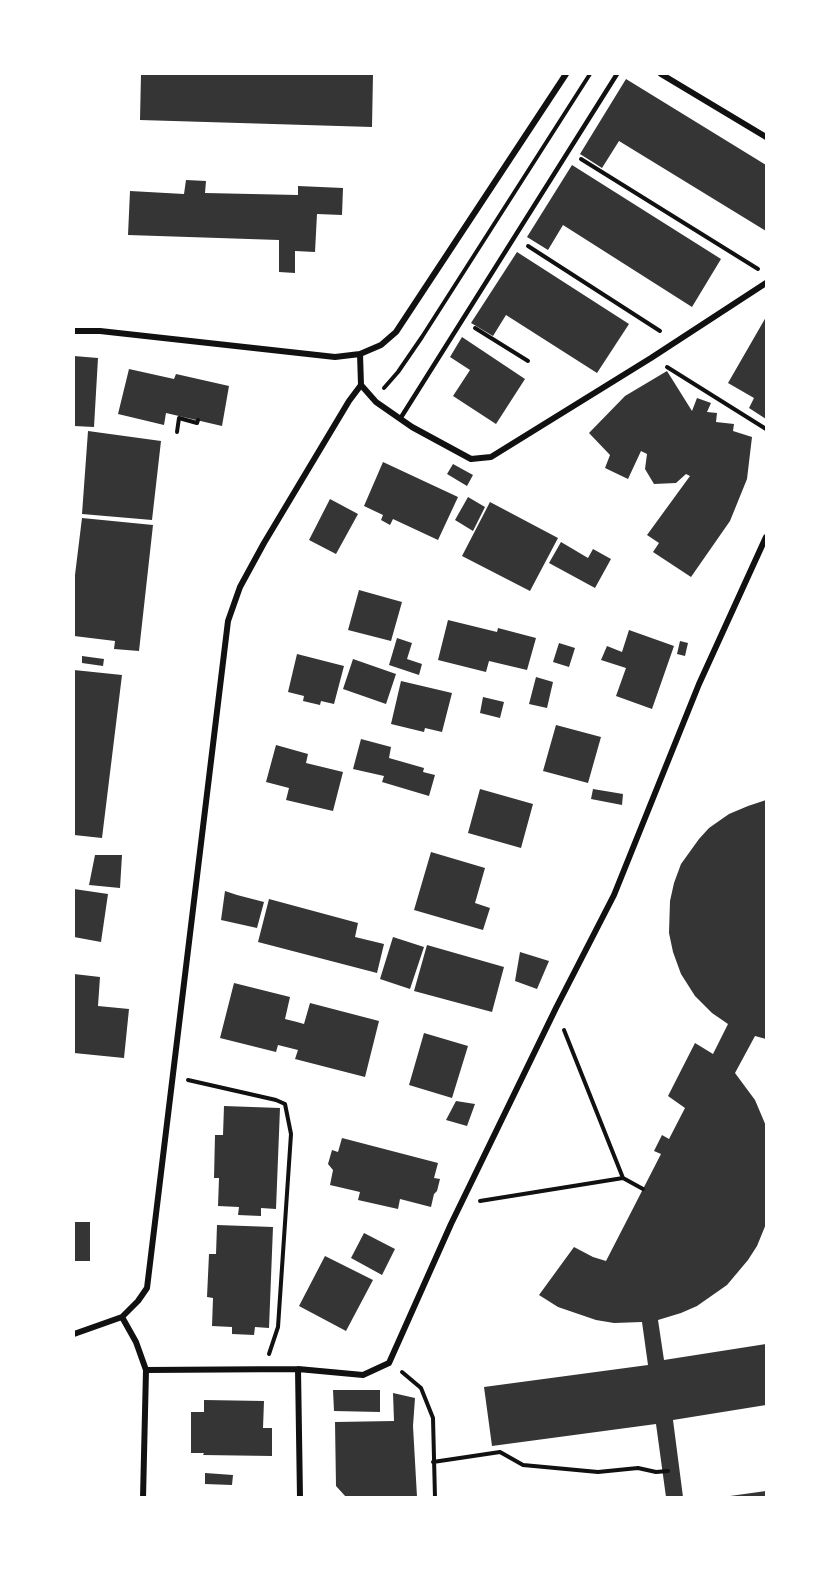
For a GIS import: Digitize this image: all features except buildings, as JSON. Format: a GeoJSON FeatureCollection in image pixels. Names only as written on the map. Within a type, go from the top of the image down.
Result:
{"type":"FeatureCollection","features":[{"type":"Feature","properties":{"kind":"street"},"geometry":{"type":"LineString","coordinates":[[74,331],[335,357],[360,354],[381,345],[396,332],[566,74]]}},
{"type":"Feature","properties":{"kind":"street"},"geometry":{"type":"LineString","coordinates":[[661,74],[766,137]]}},
{"type":"Feature","properties":{"kind":"street"},"geometry":{"type":"LineString","coordinates":[[361,385],[373,399],[400,419],[471,459],[491,457],[651,358],[766,283]]}},
{"type":"Feature","properties":{"kind":"street"},"geometry":{"type":"LineString","coordinates":[[74,1334],[122,1317],[147,1288],[228,621],[240,586],[264,543],[361,385],[360,354]]}},
{"type":"Feature","properties":{"kind":"street"},"geometry":{"type":"LineString","coordinates":[[146,1370],[298,1369],[363,1375],[389,1363],[461,1203],[614,895],[699,684],[766,537]]}},
{"type":"Feature","properties":{"kind":"street"},"geometry":{"type":"LineString","coordinates":[[122,1317],[136,1341],[146,1370],[143,1497]]}},
{"type":"Feature","properties":{"kind":"street"},"geometry":{"type":"LineString","coordinates":[[298,1369],[300,1497]]}},
{"type":"Feature","properties":{"kind":"lane"},"geometry":{"type":"LineString","coordinates":[[400,419],[617,74]]}},
{"type":"Feature","properties":{"kind":"path"},"geometry":{"type":"LineString","coordinates":[[373,399],[398,372],[422,337],[590,74]]}},
{"type":"Feature","properties":{"kind":"path"},"geometry":{"type":"LineString","coordinates":[[568,151],[766,274]]}},
{"type":"Feature","properties":{"kind":"path"},"geometry":{"type":"LineString","coordinates":[[514,238],[676,341]]}},
{"type":"Feature","properties":{"kind":"path"},"geometry":{"type":"LineString","coordinates":[[462,320],[528,361]]}},
{"type":"Feature","properties":{"kind":"path"},"geometry":{"type":"LineString","coordinates":[[651,358],[766,429]]}},
{"type":"Feature","properties":{"kind":"path"},"geometry":{"type":"LineString","coordinates":[[177,432],[179,418],[197,423],[198,420]]}},
{"type":"Feature","properties":{"kind":"path"},"geometry":{"type":"LineString","coordinates":[[556,1008],[623,1178]]}},
{"type":"Feature","properties":{"kind":"path"},"geometry":{"type":"LineString","coordinates":[[172,1076],[285,1104],[291,1134],[278,1327],[269,1352],[270,1369]]}},
{"type":"Feature","properties":{"kind":"path"},"geometry":{"type":"LineString","coordinates":[[461,1203],[623,1178],[643,1189]]}},
{"type":"Feature","properties":{"kind":"path"},"geometry":{"type":"LineString","coordinates":[[389,1363],[421,1388],[433,1418],[435,1497]]}},
{"type":"Feature","properties":{"kind":"path"},"geometry":{"type":"LineString","coordinates":[[433,1462],[500,1452],[523,1465],[598,1472],[638,1468],[656,1472],[668,1471]]}}]}
